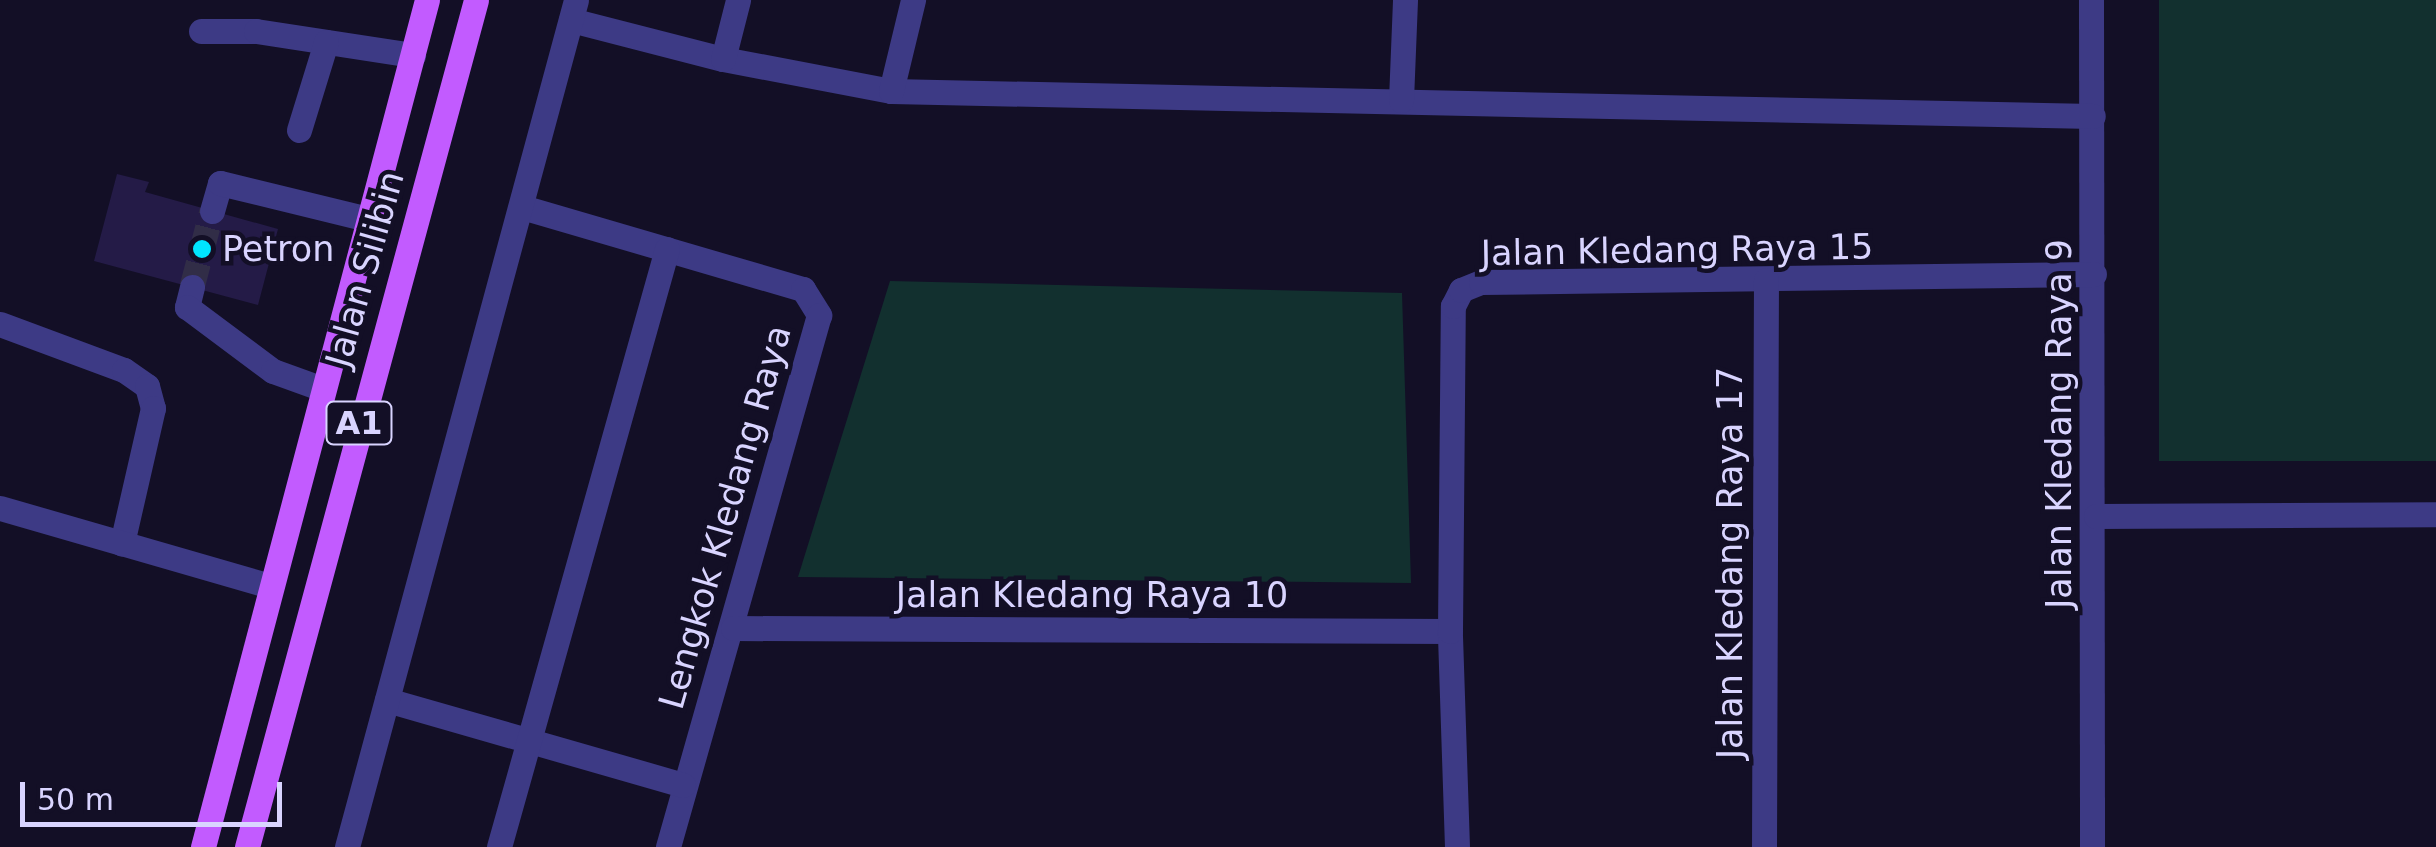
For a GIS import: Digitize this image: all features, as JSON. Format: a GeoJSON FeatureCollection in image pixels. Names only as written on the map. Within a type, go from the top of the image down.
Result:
{"type":"FeatureCollection","features":[{"type":"Feature","properties":{"kind":"main road","name":"Jalan Silibin"},"geometry":{"type":"LineString","coordinates":[[203,847],[427,0]]}},
{"type":"Feature","properties":{"kind":"main road","name":"Jalan Silibin"},"geometry":{"type":"LineString","coordinates":[[247,847],[476,0]]}},
{"type":"Feature","properties":{"kind":"street"},"geometry":{"type":"LineString","coordinates":[[723,59],[738,0]]}},
{"type":"Feature","properties":{"kind":"street"},"geometry":{"type":"LineString","coordinates":[[890,91],[913,0]]}},
{"type":"Feature","properties":{"kind":"street"},"geometry":{"type":"LineString","coordinates":[[1401,100],[1405,0]]}},
{"type":"Feature","properties":{"kind":"street","name":"Jalan Kledang Raya 9"},"geometry":{"type":"LineString","coordinates":[[2091,0],[2096,516],[2092,847]]}},
{"type":"Feature","properties":{"kind":"street"},"geometry":{"type":"LineString","coordinates":[[347,847],[574,10],[723,59],[890,91],[2093,116]]}},
{"type":"Feature","properties":{"kind":"street"},"geometry":{"type":"LineString","coordinates":[[201,31],[412,54]]}},
{"type":"Feature","properties":{"kind":"street"},"geometry":{"type":"LineString","coordinates":[[298,130],[326,42]]}},
{"type":"Feature","properties":{"kind":"street"},"geometry":{"type":"LineString","coordinates":[[212,210],[220,182],[368,219]]}},
{"type":"Feature","properties":{"kind":"street","name":"Lengkok Kledang Raya"},"geometry":{"type":"LineString","coordinates":[[522,207],[803,289],[819,315],[734,628],[683,785],[668,847]]}},
{"type":"Feature","properties":{"kind":"street"},"geometry":{"type":"LineString","coordinates":[[499,847],[525,740],[667,249]]}},
{"type":"Feature","properties":{"kind":"street","name":"Jalan Kledang Raya 15"},"geometry":{"type":"LineString","coordinates":[[1457,847],[1450,631],[1453,306],[1461,290],[1481,282],[2094,274]]}},
{"type":"Feature","properties":{"kind":"street","name":"Jalan Kledang Raya 17"},"geometry":{"type":"LineString","coordinates":[[1764,847],[1766,280]]}},
{"type":"Feature","properties":{"kind":"street"},"geometry":{"type":"LineString","coordinates":[[192,288],[187,307],[272,371],[322,389]]}},
{"type":"Feature","properties":{"kind":"street"},"geometry":{"type":"LineString","coordinates":[[0,324],[124,370],[148,386],[153,408],[122,543]]}},
{"type":"Feature","properties":{"kind":"street"},"geometry":{"type":"LineString","coordinates":[[0,508],[272,586]]}},
{"type":"Feature","properties":{"kind":"street"},"geometry":{"type":"LineString","coordinates":[[2096,516],[2436,514]]}},
{"type":"Feature","properties":{"kind":"street","name":"Jalan Kledang Raya 10"},"geometry":{"type":"LineString","coordinates":[[734,628],[1450,631]]}},
{"type":"Feature","properties":{"kind":"street"},"geometry":{"type":"LineString","coordinates":[[387,700],[683,785]]}},
{"type":"Feature","properties":{"kind":"green space"},"geometry":{"type":"Polygon","coordinates":[[[2159,0],[2436,0],[2436,461],[2159,461],[2159,0]]]}},
{"type":"Feature","properties":{"kind":"green space"},"geometry":{"type":"Polygon","coordinates":[[[890,281],[1402,293],[1411,583],[798,577],[890,281]]]}},
{"type":"Feature","properties":{"kind":"building","name":"Petron"},"geometry":{"type":"Polygon","coordinates":[[[117,174],[149,182],[145,192],[278,229],[258,305],[94,261],[117,174]]]}},
{"type":"Feature","properties":{"kind":"tunnel"},"geometry":{"type":"LineString","coordinates":[[192,287],[212,211]]}},
{"type":"Feature","properties":{"kind":"place","name":"Petron"},"geometry":{"type":"Point","coordinates":[202,249]}}]}
